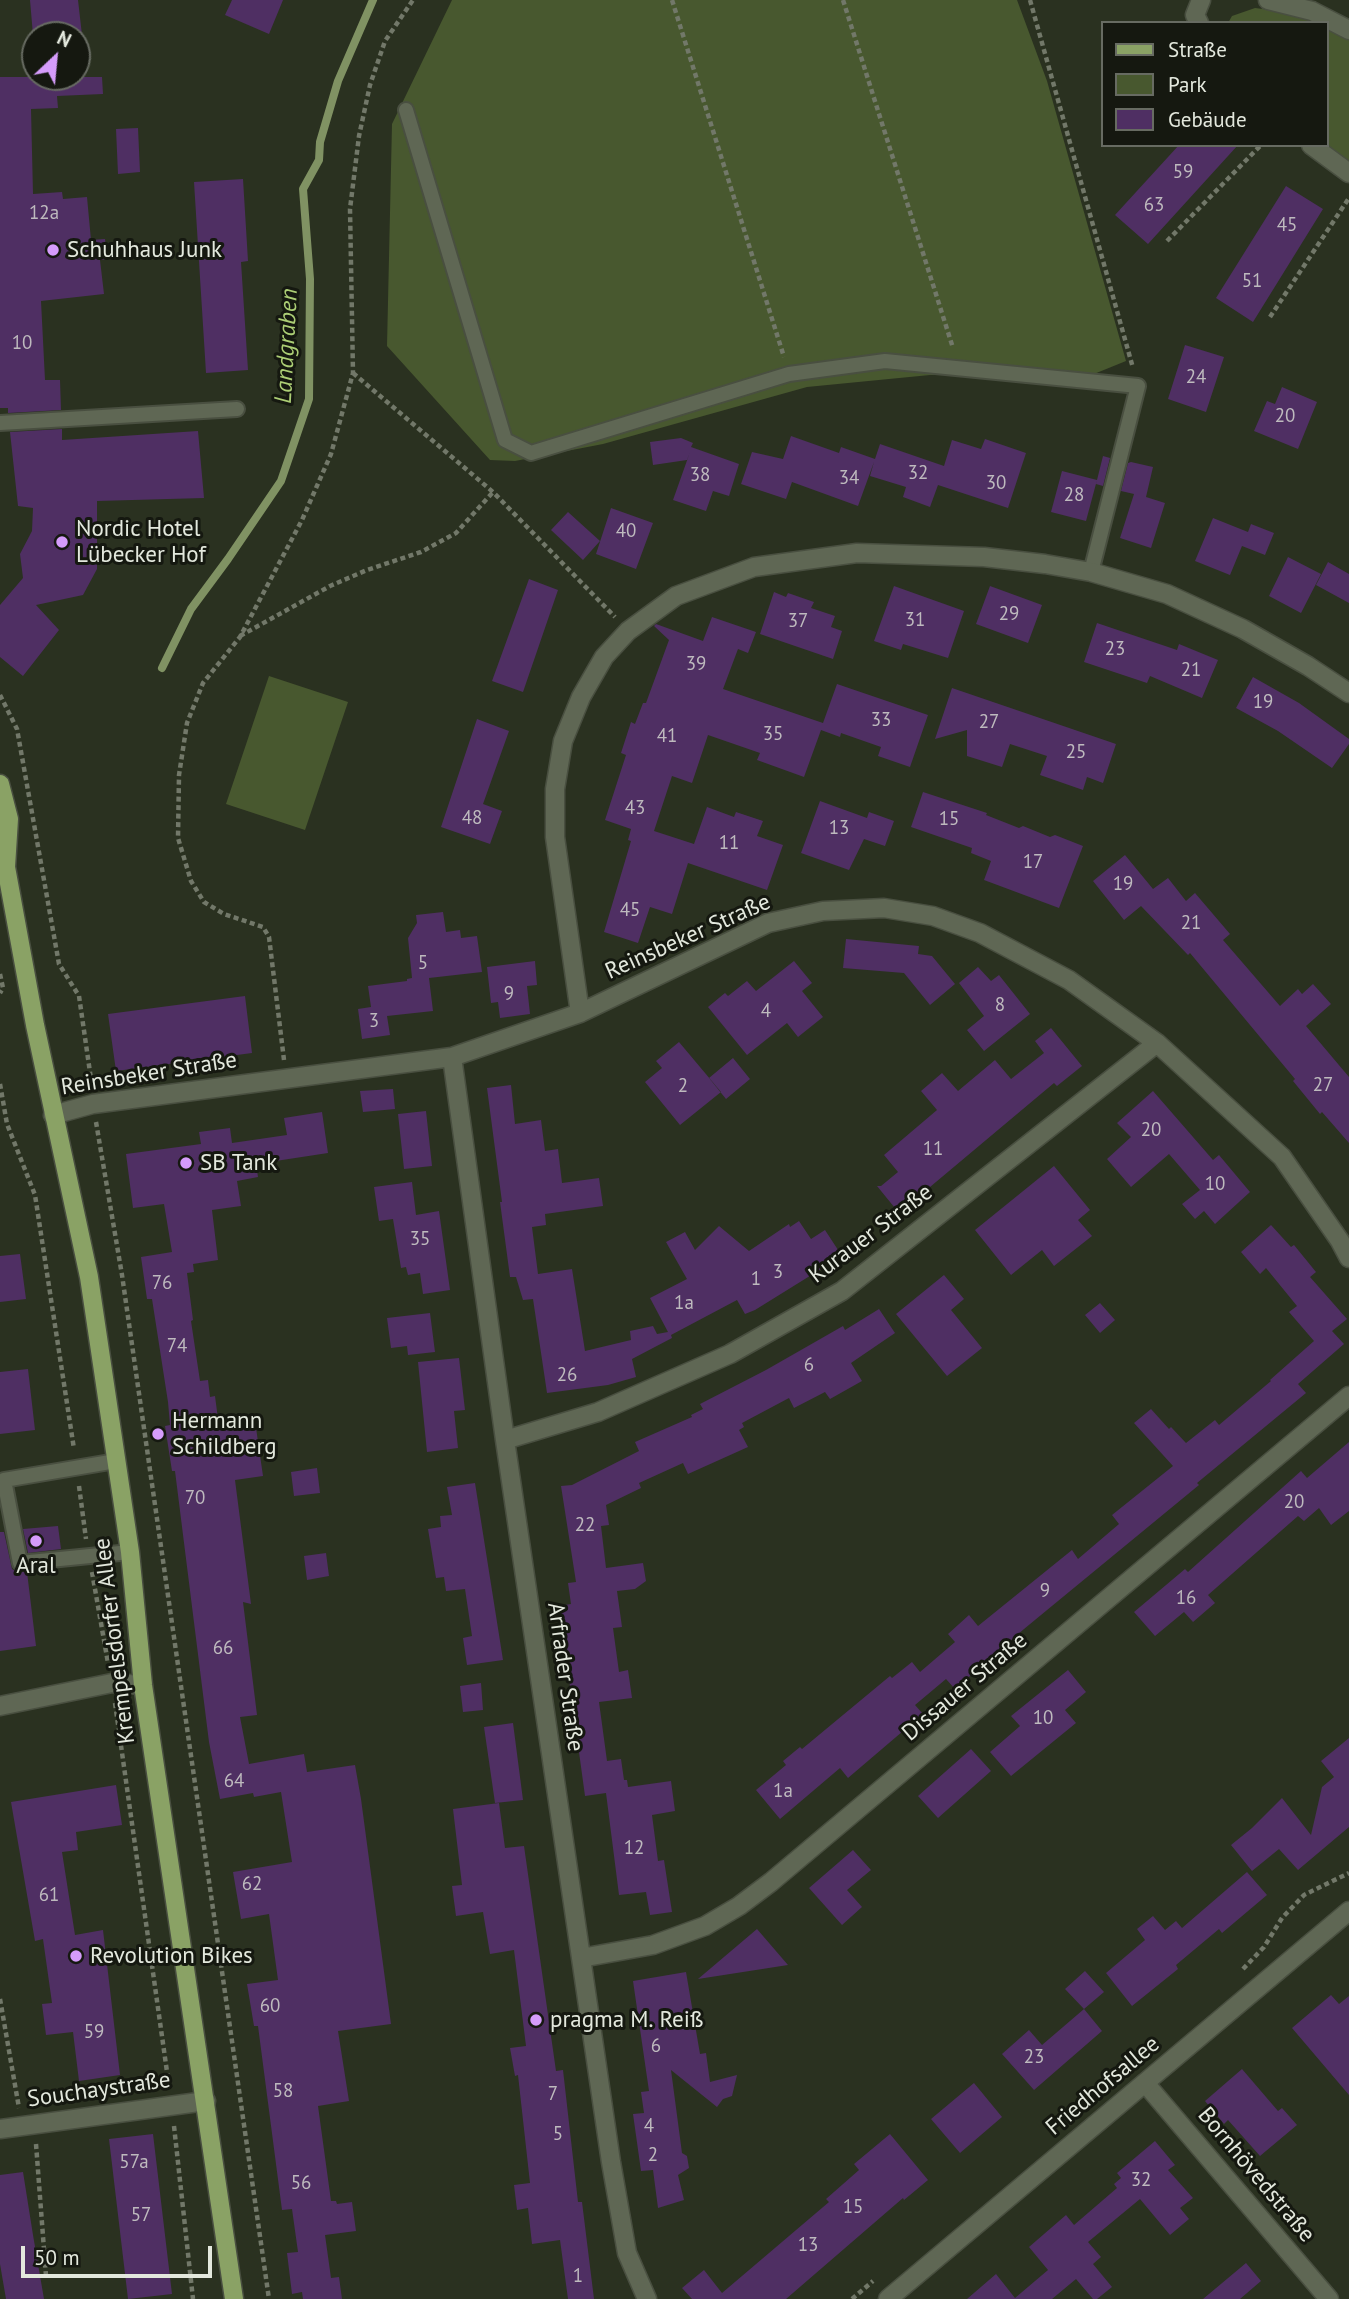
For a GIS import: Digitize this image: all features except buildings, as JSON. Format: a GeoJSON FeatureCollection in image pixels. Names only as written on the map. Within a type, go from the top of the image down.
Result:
{"type":"FeatureCollection","features":[{"type":"Feature","properties":{"kind":"main road","name":"Krempelsdorfer Allee"},"geometry":{"type":"LineString","coordinates":[[0,784],[9,818],[3,862],[53,1115],[89,1277],[130,1552],[143,1685],[234,2299]]}},
{"type":"Feature","properties":{"kind":"street"},"geometry":{"type":"LineString","coordinates":[[1198,21],[1195,15],[1201,0]]}},
{"type":"Feature","properties":{"kind":"street"},"geometry":{"type":"LineString","coordinates":[[1268,0],[1312,11],[1349,30]]}},
{"type":"Feature","properties":{"kind":"street"},"geometry":{"type":"LineString","coordinates":[[1314,147],[1349,173]]}},
{"type":"Feature","properties":{"kind":"street"},"geometry":{"type":"LineString","coordinates":[[580,1013],[556,848],[555,789],[563,741],[581,697],[604,657],[628,631],[676,596],[754,567],[857,553],[984,557],[1091,572],[1167,594],[1243,629],[1349,693]]}},
{"type":"Feature","properties":{"kind":"street","name":"Reinsbeker Straße"},"geometry":{"type":"LineString","coordinates":[[53,1115],[93,1104],[452,1057],[580,1013],[768,923],[822,911],[884,908],[933,916],[980,933],[1069,981],[1157,1043],[1282,1157],[1349,1258]]}},
{"type":"Feature","properties":{"kind":"street","name":"Kurauer Straße"},"geometry":{"type":"LineString","coordinates":[[505,1440],[598,1412],[718,1359],[842,1291],[1157,1043]]}},
{"type":"Feature","properties":{"kind":"street","name":"Arfrader Straße"},"geometry":{"type":"LineString","coordinates":[[452,1057],[611,2162],[627,2253],[648,2299]]}},
{"type":"Feature","properties":{"kind":"street","name":"Dissauer Straße"},"geometry":{"type":"LineString","coordinates":[[581,1958],[653,1945],[705,1926],[739,1906],[771,1882],[1349,1396]]}},
{"type":"Feature","properties":{"kind":"street"},"geometry":{"type":"LineString","coordinates":[[0,1706],[112,1683],[143,1685]]}},
{"type":"Feature","properties":{"kind":"street","name":"Friedhofsallee"},"geometry":{"type":"LineString","coordinates":[[888,2299],[1349,1911]]}},
{"type":"Feature","properties":{"kind":"street","name":"Bornhövedstraße"},"geometry":{"type":"LineString","coordinates":[[1145,2083],[1329,2299]]}},
{"type":"Feature","properties":{"kind":"street","name":"Souchaystraße"},"geometry":{"type":"LineString","coordinates":[[0,2129],[205,2101]]}},
{"type":"Feature","properties":{"kind":"lane"},"geometry":{"type":"LineString","coordinates":[[406,110],[505,440],[531,453],[789,374],[885,361],[1138,386],[1091,572]]}},
{"type":"Feature","properties":{"kind":"lane"},"geometry":{"type":"LineString","coordinates":[[0,423],[237,409]]}},
{"type":"Feature","properties":{"kind":"lane"},"geometry":{"type":"LineString","coordinates":[[116,1461],[4,1480],[20,1563],[130,1552]]}},
{"type":"Feature","properties":{"kind":"path"},"geometry":{"type":"LineString","coordinates":[[286,1078],[269,937],[263,927],[224,914],[204,902],[191,881],[178,838],[179,775],[187,723],[203,683],[240,637],[302,520],[331,454],[353,373],[350,209],[359,136],[370,85],[385,41],[413,0]]}},
{"type":"Feature","properties":{"kind":"path"},"geometry":{"type":"LineString","coordinates":[[672,0],[789,374]]}},
{"type":"Feature","properties":{"kind":"path"},"geometry":{"type":"LineString","coordinates":[[843,0],[959,369]]}},
{"type":"Feature","properties":{"kind":"path"},"geometry":{"type":"LineString","coordinates":[[1030,0],[1138,386]]}},
{"type":"Feature","properties":{"kind":"path"},"geometry":{"type":"LineString","coordinates":[[1167,241],[1259,147]]}},
{"type":"Feature","properties":{"kind":"path"},"geometry":{"type":"LineString","coordinates":[[1270,317],[1349,198]]}},
{"type":"Feature","properties":{"kind":"path"},"geometry":{"type":"LineString","coordinates":[[353,373],[493,492],[628,631]]}},
{"type":"Feature","properties":{"kind":"path"},"geometry":{"type":"LineString","coordinates":[[240,637],[330,586],[421,552],[456,533],[493,492]]}},
{"type":"Feature","properties":{"kind":"path"},"geometry":{"type":"LineString","coordinates":[[0,695],[17,729],[59,964],[79,996],[93,1104],[122,1275],[268,2299]]}},
{"type":"Feature","properties":{"kind":"path"},"geometry":{"type":"LineString","coordinates":[[0,974],[4,988],[0,993]]}},
{"type":"Feature","properties":{"kind":"path"},"geometry":{"type":"LineString","coordinates":[[0,1084],[7,1124],[34,1195],[89,1556],[112,1683],[172,2104],[193,2299]]}},
{"type":"Feature","properties":{"kind":"path"},"geometry":{"type":"LineString","coordinates":[[1233,1978],[1264,1947],[1282,1918],[1304,1895],[1349,1873]]}},
{"type":"Feature","properties":{"kind":"path"},"geometry":{"type":"LineString","coordinates":[[0,1999],[28,2125],[46,2276]]}},
{"type":"Feature","properties":{"kind":"path"},"geometry":{"type":"LineString","coordinates":[[852,2299],[873,2281]]}},
{"type":"Feature","properties":{"kind":"green space"},"geometry":{"type":"Polygon","coordinates":[[[452,0],[1017,0],[1047,81],[1126,361],[1089,376],[930,375],[807,387],[603,444],[515,461],[490,460],[387,346],[392,124],[452,0]]]}},
{"type":"Feature","properties":{"kind":"green space"},"geometry":{"type":"Polygon","coordinates":[[[1255,8],[1287,12],[1311,21],[1229,21],[1232,16],[1255,8]]]}},
{"type":"Feature","properties":{"kind":"green space"},"geometry":{"type":"Polygon","coordinates":[[[1328,28],[1349,39],[1349,164],[1326,147],[1328,147],[1328,28]]]}},
{"type":"Feature","properties":{"kind":"green space"},"geometry":{"type":"Polygon","coordinates":[[[269,676],[348,702],[305,830],[226,804],[269,676]]]}},
{"type":"Feature","properties":{"kind":"waterway","name":"Landgraben"},"geometry":{"type":"LineString","coordinates":[[162,668],[191,609],[281,481],[309,399],[310,279],[303,189],[319,160],[320,142],[338,81],[373,0]]}},
{"type":"Feature","properties":{"kind":"place","name":"Schuhhaus Junk"},"geometry":{"type":"Point","coordinates":[53,250]}},
{"type":"Feature","properties":{"kind":"place","name":"Nordic Hotel Lübecker Hof"},"geometry":{"type":"Point","coordinates":[62,542]}},
{"type":"Feature","properties":{"kind":"place","name":"SB Tank"},"geometry":{"type":"Point","coordinates":[186,1163]}},
{"type":"Feature","properties":{"kind":"place","name":"Hermann Schildberg"},"geometry":{"type":"Point","coordinates":[158,1434]}},
{"type":"Feature","properties":{"kind":"place","name":"Aral"},"geometry":{"type":"Point","coordinates":[36,1541]}},
{"type":"Feature","properties":{"kind":"place","name":"Revolution Bikes"},"geometry":{"type":"Point","coordinates":[76,1956]}},
{"type":"Feature","properties":{"kind":"place","name":"pragma M. Reiß"},"geometry":{"type":"Point","coordinates":[536,2020]}}]}
